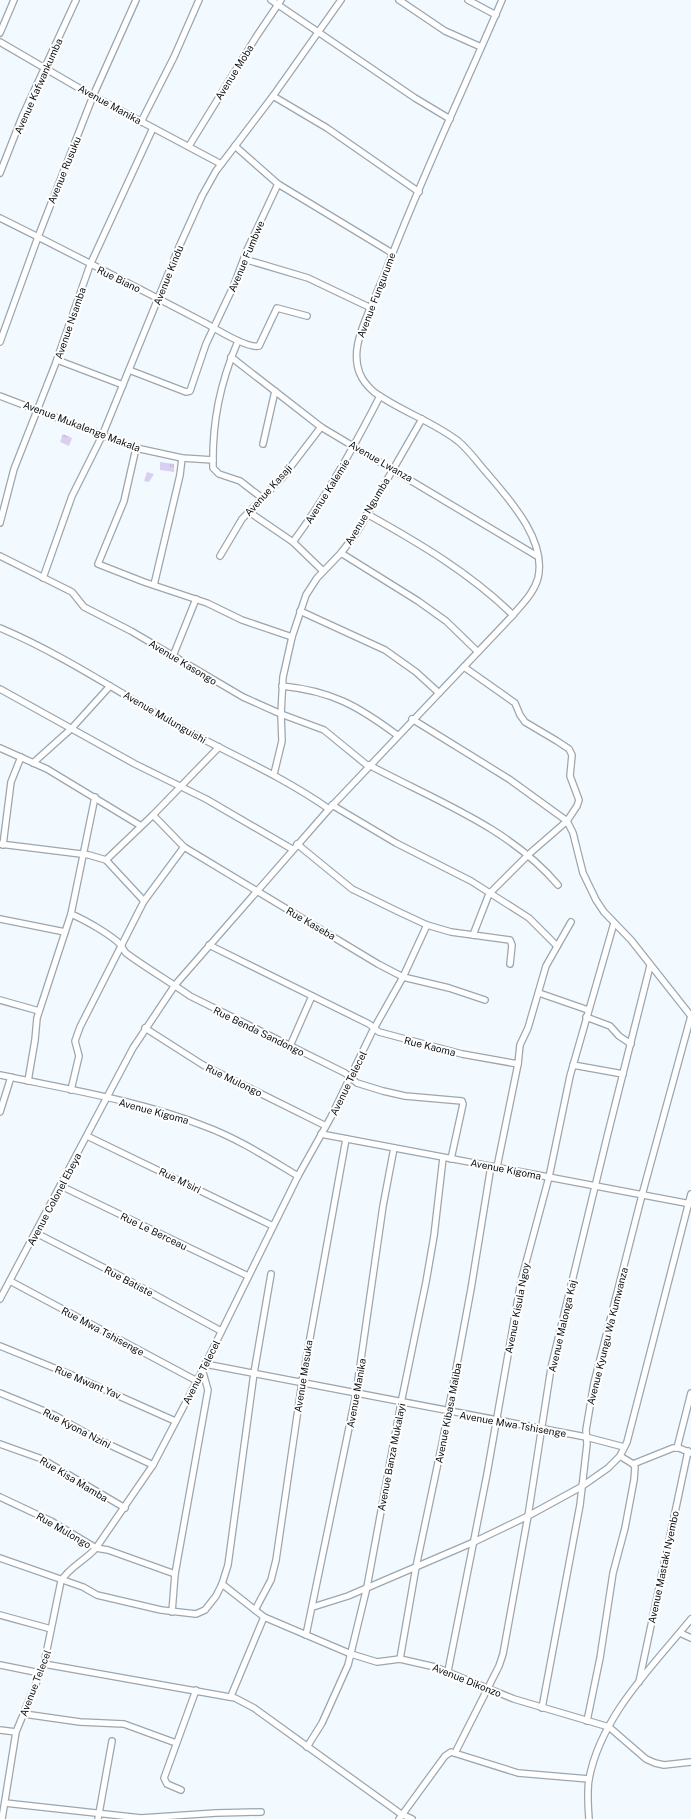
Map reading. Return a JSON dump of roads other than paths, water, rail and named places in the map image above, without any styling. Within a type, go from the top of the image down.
[{"type":"street","points":[[0,33],[14,0]]},
{"type":"street","name":"Avenue Kafwankumba","points":[[0,173],[22,117],[46,68],[76,0]]},
{"type":"street","name":"Avenue Rusuku","points":[[0,342],[38,237],[93,96],[136,0]]},
{"type":"street","points":[[141,122],[174,57],[199,0]]},
{"type":"street","points":[[271,0],[280,2],[319,33],[415,98],[450,119]]},
{"type":"street","name":"Avenue Kindu","points":[[43,578],[72,496],[102,436],[179,247],[202,196],[221,164],[273,96],[342,0]]},
{"type":"street","points":[[399,0],[445,31],[481,47]]},
{"type":"street","points":[[468,0],[496,15]]},
{"type":"street","name":"Avenue Fungurume","points":[[330,807],[397,735],[478,652],[528,597],[536,584],[539,565],[530,532],[523,518],[458,441],[380,396],[363,381],[357,366],[358,342],[392,253],[502,0]]},
{"type":"street","name":"Avenue Moba","points":[[189,146],[280,2]]},
{"type":"street","name":"Avenue Manika","points":[[0,42],[93,96],[221,164]]},
{"type":"street","points":[[273,96],[327,128],[419,192]]},
{"type":"street","name":"Avenue Nsamba","points":[[0,523],[14,468],[57,360],[90,265],[153,128]]},
{"type":"street","points":[[235,146],[278,184],[392,253]]},
{"type":"street","name":"Avenue Fumbwe","points":[[129,370],[188,392],[191,388],[196,368],[278,184]]},
{"type":"street","name":"Rue Biano","points":[[0,218],[90,265],[159,298],[238,341],[256,347],[260,344],[277,308],[307,316]]},
{"type":"street","points":[[244,259],[308,278],[371,308]]},
{"type":"street","points":[[238,341],[222,384],[217,405],[213,468],[216,473],[240,481],[262,498]]},
{"type":"street","name":"Avenue Lwanza","points":[[231,357],[321,427],[393,468],[537,556]]},
{"type":"street","points":[[57,360],[123,385]]},
{"type":"street","points":[[263,444],[275,391]]},
{"type":"street","name":"Avenue Mukalenge Makala","points":[[0,396],[136,448],[182,458],[213,460]]},
{"type":"street","name":"Avenue Kalemie","points":[[293,542],[326,496],[355,446],[380,396]]},
{"type":"street","name":"Avenue Ngumba","points":[[274,774],[282,741],[282,686],[292,637],[300,611],[312,585],[341,553],[357,532],[422,419]]},
{"type":"street","name":"Avenue Kasaji","points":[[220,556],[235,528],[282,478],[321,427]]},
{"type":"street","points":[[136,448],[124,501],[98,563],[100,566],[196,599],[242,620],[292,637]]},
{"type":"street","points":[[154,585],[180,475],[182,458]]},
{"type":"street","points":[[249,512],[293,542],[324,571]]},
{"type":"street","points":[[367,514],[452,565],[495,598],[512,615]]},
{"type":"street","points":[[341,553],[446,621],[478,652]]},
{"type":"street","name":"Avenue Kasongo","points":[[0,556],[75,594],[84,607],[114,622],[236,693],[281,714],[324,730],[369,766],[457,810],[528,854],[558,885]]},
{"type":"street","points":[[173,656],[196,599]]},
{"type":"street","points":[[300,611],[385,650],[416,672],[439,693]]},
{"type":"street","name":"Avenue Mulunguishi","points":[[0,628],[40,647],[219,747],[274,774],[396,843],[465,877],[488,894],[529,918],[557,946]]},
{"type":"street","points":[[464,667],[515,703],[520,716],[525,722],[569,749],[572,755],[570,776],[576,786],[579,800],[577,806],[566,821],[528,854],[488,894],[474,935]]},
{"type":"street","points":[[33,763],[72,728],[110,686]]},
{"type":"street","points":[[282,686],[317,691],[345,701],[368,714],[397,735]]},
{"type":"street","points":[[0,689],[227,811],[292,849]]},
{"type":"street","points":[[412,720],[510,779],[566,821],[573,833],[586,881],[600,906],[631,940],[691,1016]]},
{"type":"street","points":[[106,860],[181,787],[219,747]]},
{"type":"street","points":[[0,748],[33,763],[95,797],[141,826]]},
{"type":"street","points":[[21,757],[11,782],[1,844],[84,855],[106,860],[144,901]]},
{"type":"street","points":[[28,1081],[39,1011],[71,914],[95,797]]},
{"type":"street","name":"Avenue Colonel Ebeya","points":[[0,1299],[145,1028],[175,984],[330,807]]},
{"type":"street","name":"Rue Kaseba","points":[[153,815],[184,847],[256,892],[402,977],[449,988],[485,1000]]},
{"type":"street","points":[[297,844],[361,894],[427,925],[451,932],[510,940],[512,945],[510,964]]},
{"type":"street","points":[[71,1090],[78,1056],[75,1046],[75,1039],[144,901],[184,847]]},
{"type":"street","name":"Rue Benda Sandongo","points":[[71,914],[84,920],[122,946],[126,953],[197,1000],[350,1077],[357,1083],[405,1096],[456,1099],[462,1101],[463,1104],[451,1159]]},
{"type":"street","points":[[0,919],[65,932]]},
{"type":"street","points":[[518,1064],[520,1045],[539,993],[546,966],[571,922]]},
{"type":"street","name":"Avenue Kisula Ngoy","points":[[448,1671],[474,1542],[521,1280],[548,1177],[573,1065],[614,923]]},
{"type":"street","name":"Avenue Telecel","points":[[2,1819],[16,1732],[44,1664],[61,1581],[66,1574],[87,1558],[96,1548],[125,1508],[153,1465],[197,1381],[298,1176],[326,1126],[427,925]]},
{"type":"street","name":"Rue Kaoma","points":[[209,945],[369,1024],[374,1029],[399,1038],[483,1058],[518,1064]]},
{"type":"street","name":"Avenue Malonga Kaj","points":[[455,1753],[487,1687],[499,1666],[503,1654],[528,1516],[551,1368],[650,966]]},
{"type":"street","points":[[539,993],[588,1010]]},
{"type":"street","points":[[290,1046],[312,996]]},
{"type":"street","points":[[0,1000],[39,1011]]},
{"type":"street","name":"Avenue Kyungu Wa Kumwanza","points":[[542,1708],[577,1523],[587,1448],[586,1437],[589,1406],[599,1361],[642,1195],[691,1016]]},
{"type":"street","points":[[586,1017],[610,1026],[619,1036],[631,1044]]},
{"type":"street","name":"Rue Mulongo","points":[[145,1028],[203,1065],[326,1126]]},
{"type":"street","name":"Avenue Kibasa Maliba","points":[[400,1659],[416,1567],[448,1412],[494,1166],[518,1064]]},
{"type":"street","points":[[573,1065],[623,1074]]},
{"type":"street","name":"Avenue Kigoma","points":[[0,1075],[142,1107],[203,1126],[251,1148],[298,1176]]},
{"type":"street","points":[[0,1112],[11,1077]]},
{"type":"street","name":"Avenue Kigoma","points":[[321,1134],[690,1204]]},
{"type":"street","name":"Rue M'siri","points":[[87,1136],[273,1226]]},
{"type":"street","name":"Avenue Masuka","points":[[255,1610],[271,1580],[276,1560],[302,1382],[346,1139]]},
{"type":"street","name":"Avenue Manika","points":[[306,1635],[356,1394],[383,1206],[394,1148]]},
{"type":"street","name":"Avenue Banza Mukalayi","points":[[307,1747],[315,1737],[334,1699],[351,1654],[367,1587],[401,1403],[428,1274],[443,1158]]},
{"type":"street","name":"Rue Le Berceau","points":[[61,1186],[248,1276]]},
{"type":"street","points":[[313,1607],[342,1599],[474,1542],[528,1516],[581,1487],[608,1468],[620,1456],[624,1447],[663,1308],[690,1204],[691,1194]]},
{"type":"street","name":"Rue Batiste","points":[[36,1233],[124,1278],[221,1332]]},
{"type":"street","points":[[0,1558],[61,1581],[83,1587],[97,1596],[172,1612],[196,1614],[203,1611],[216,1596],[222,1584],[228,1565],[254,1373],[271,1274]]},
{"type":"street","name":"Rue Mwa Tshisenge","points":[[10,1281],[197,1381]]},
{"type":"street","name":"Rue Mwant Yav","points":[[0,1346],[74,1376],[175,1421]]},
{"type":"street","points":[[172,1612],[175,1574],[208,1390],[204,1367]]},
{"type":"street","name":"Avenue Mwa Tshisenge","points":[[204,1367],[254,1373],[302,1382],[401,1403],[586,1437],[624,1447]]},
{"type":"street","name":"Rue Kyona Nzini","points":[[0,1393],[54,1415],[95,1438],[153,1465]]},
{"type":"street","points":[[677,1448],[688,1416],[691,1393]]},
{"type":"street","name":"Rue Kisa Mamba","points":[[0,1444],[42,1459],[125,1508]]},
{"type":"street","points":[[634,1464],[677,1448],[690,1452]]},
{"type":"street","name":"Avenue Mastaki Nyembo","points":[[639,1682],[690,1452]]},
{"type":"street","points":[[620,1456],[634,1464]]},
{"type":"street","points":[[586,1721],[600,1658],[613,1573],[625,1528],[634,1480],[634,1464]]},
{"type":"street","name":"Rue Mulongo","points":[[0,1497],[39,1515],[96,1548],[108,1550],[175,1574]]},
{"type":"street","name":"Avenue Dikonzo","points":[[222,1584],[264,1617],[351,1654],[378,1662],[400,1659],[448,1671],[542,1708],[608,1727],[623,1737],[646,1759],[655,1763],[664,1765],[691,1762]]},
{"type":"street","points":[[0,1615],[51,1629]]},
{"type":"street","points":[[231,1696],[264,1617]]},
{"type":"street","points":[[589,1819],[589,1780],[596,1756],[608,1727],[625,1700],[691,1618]]},
{"type":"street","points":[[680,1633],[691,1638]]},
{"type":"street","points":[[44,1664],[231,1696],[254,1708],[400,1817],[412,1819]]},
{"type":"street","points":[[0,1666],[40,1673]]},
{"type":"street","points":[[181,1790],[167,1784],[164,1780],[196,1690]]},
{"type":"street","points":[[24,1714],[80,1722],[124,1724],[176,1743]]},
{"type":"street","points":[[0,1730],[16,1732]]},
{"type":"street","points":[[98,1816],[112,1742]]},
{"type":"street","points":[[400,1817],[447,1754],[455,1753],[518,1773],[589,1780]]},
{"type":"street","points":[[5,1802],[98,1816],[141,1818],[216,1813],[261,1812]]}]
